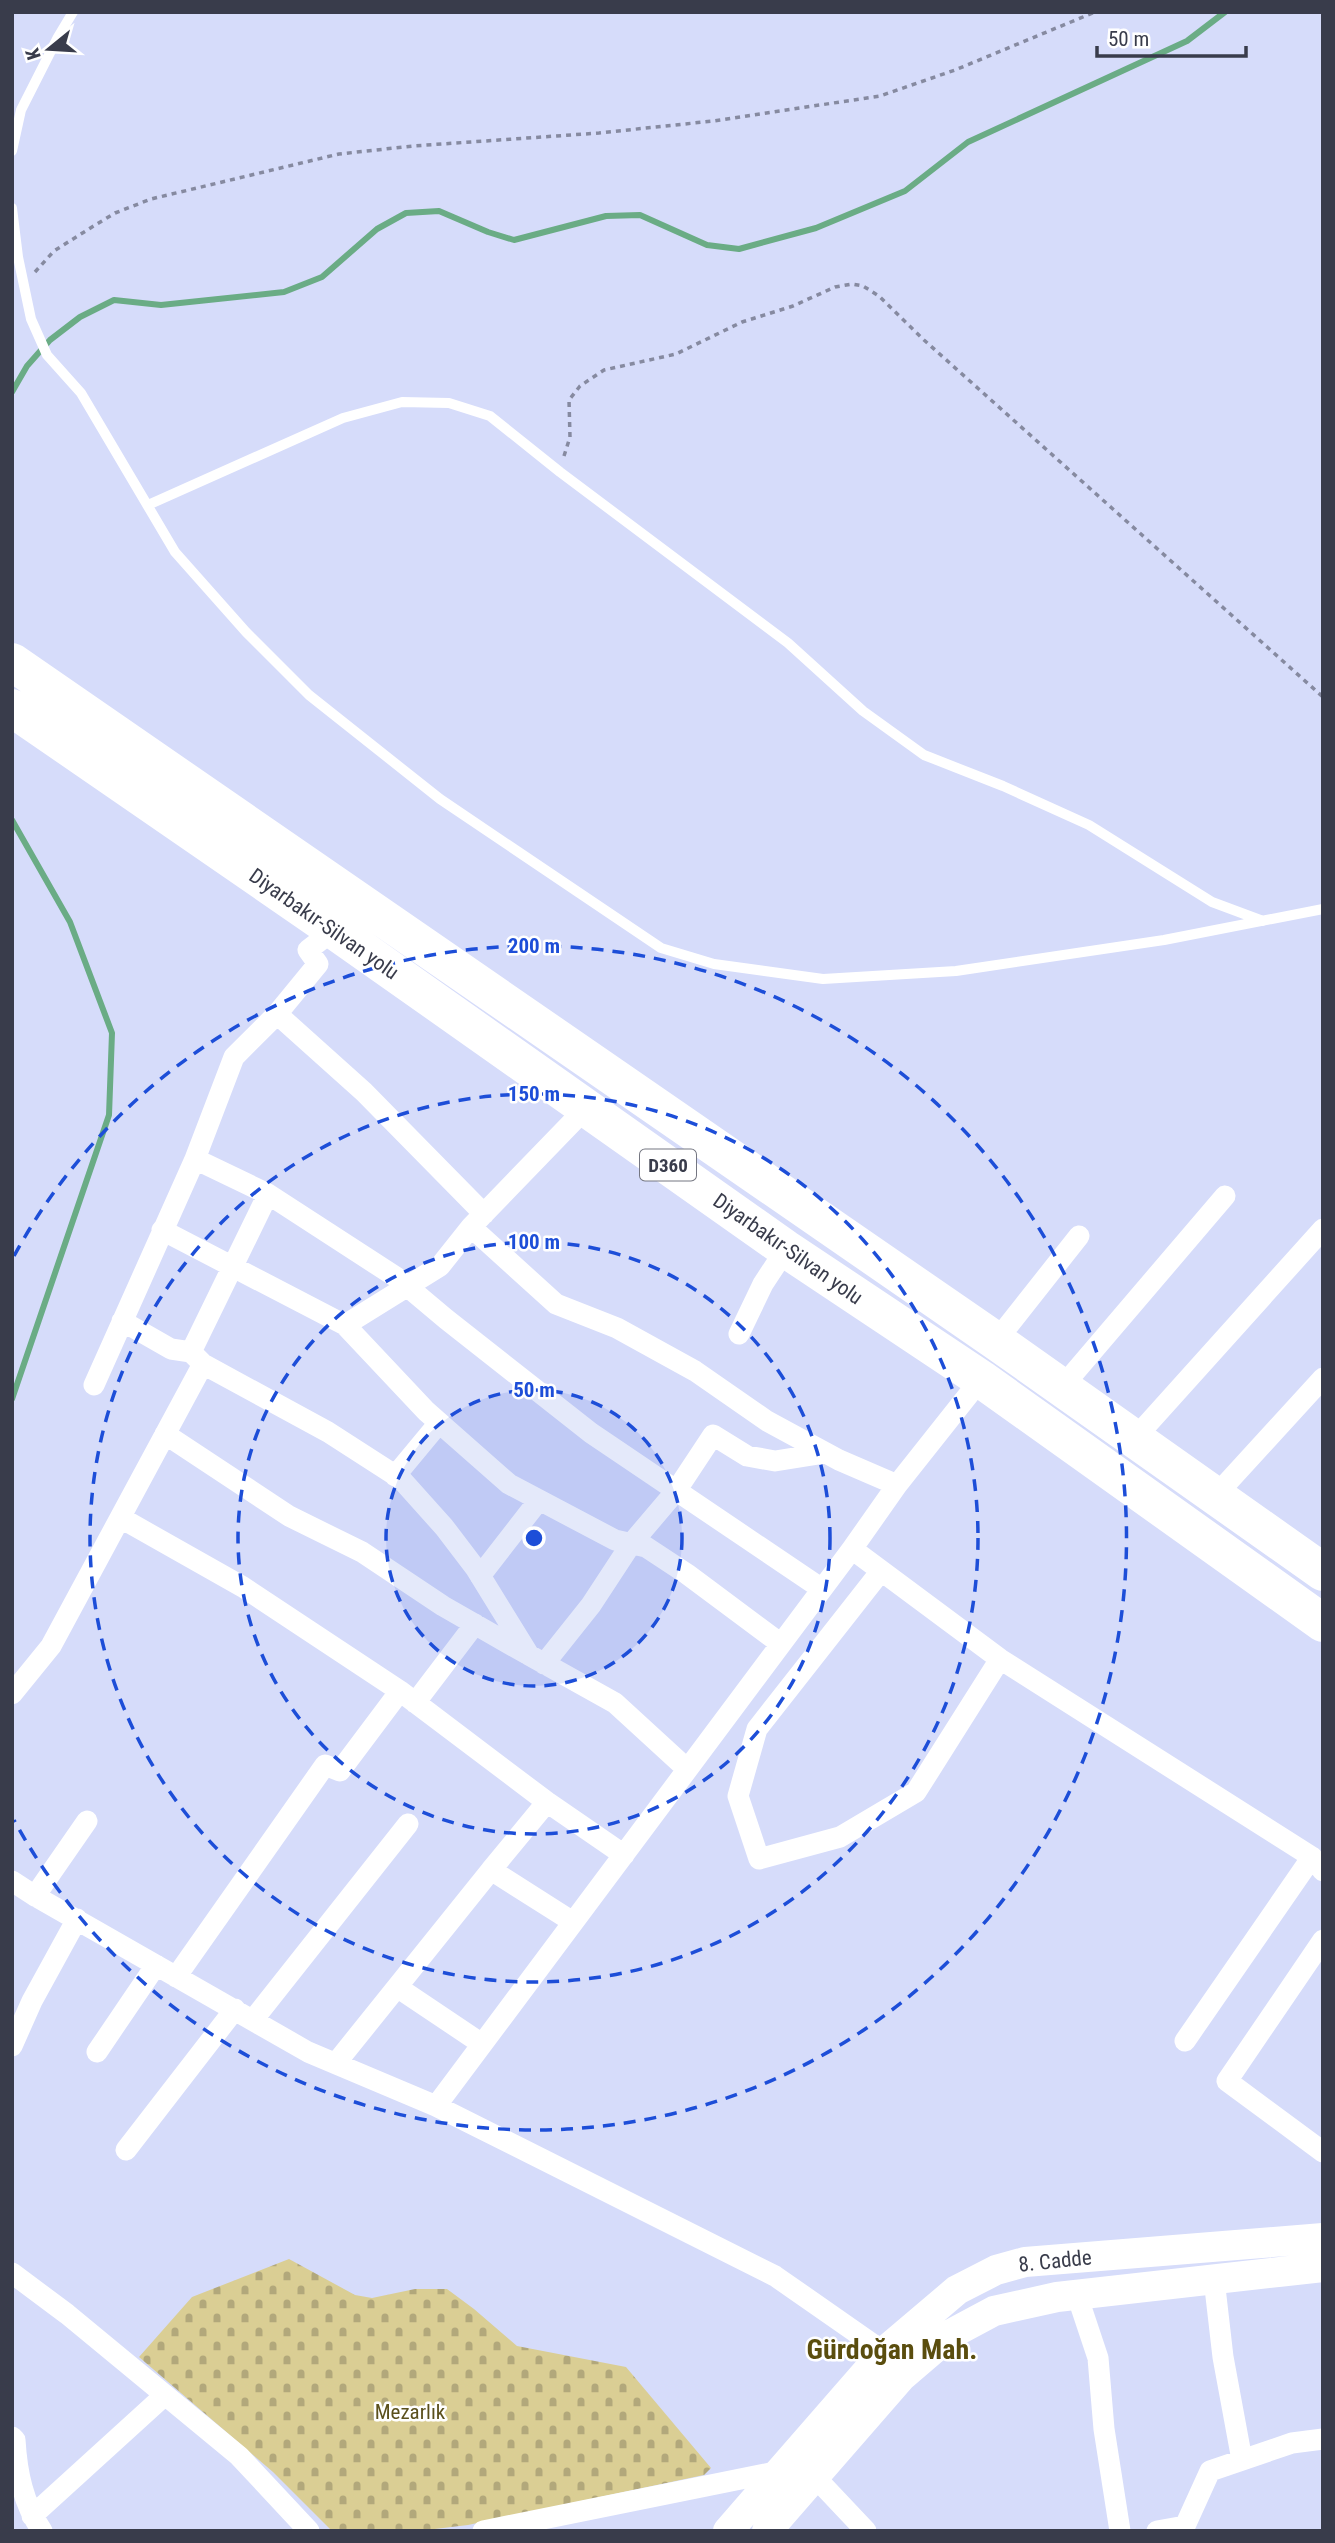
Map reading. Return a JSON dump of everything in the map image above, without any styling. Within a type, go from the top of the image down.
[{"type":"highway","name":"Diyarbakır-Silvan yolu","points":[[12,662],[996,1340],[1216,1495],[1319,1562]]},
{"type":"highway","name":"Diyarbakır-Silvan yolu","points":[[12,708],[334,930],[786,1249],[981,1379],[1323,1623]]},
{"type":"street","points":[[94,1385],[195,1159],[234,1057],[277,1014],[318,964],[308,950],[334,930]]},
{"type":"street","points":[[277,1014],[364,1093],[477,1221],[555,1304],[617,1328],[695,1371],[767,1421],[825,1453],[897,1485]]},
{"type":"street","points":[[345,1325],[440,1266],[477,1221],[587,1107]]},
{"type":"street","points":[[195,1159],[268,1194],[397,1276],[446,1319],[591,1433],[822,1589]]},
{"type":"street","points":[[12,1694],[51,1646],[166,1434],[232,1267],[268,1194]]},
{"type":"street","points":[[1062,1387],[1225,1196]]},
{"type":"street","points":[[1135,1438],[1323,1228]]},
{"type":"street","points":[[162,1230],[345,1325],[425,1412],[509,1483],[614,1540],[646,1547],[781,1644]]},
{"type":"street","points":[[996,1340],[1079,1236]]},
{"type":"street","points":[[739,1334],[763,1284],[786,1249]]},
{"type":"street","points":[[122,1321],[171,1349],[197,1358],[328,1432],[395,1476],[444,1527],[537,1659]]},
{"type":"street","points":[[1216,1495],[1323,1378]]},
{"type":"street","points":[[436,2106],[897,1485],[981,1379]]},
{"type":"street","points":[[395,1476],[439,1423]]},
{"type":"street","points":[[166,1434],[289,1516],[362,1552],[443,1606],[615,1703],[687,1769]]},
{"type":"street","points":[[537,1659],[591,1605],[631,1544],[676,1491],[713,1435],[747,1456],[775,1461],[825,1453]]},
{"type":"street","points":[[480,1576],[539,1500]]},
{"type":"street","points":[[121,1518],[243,1587],[408,1697],[547,1802],[624,1855]]},
{"type":"street","points":[[852,1549],[999,1659],[1317,1864],[1185,2041]]},
{"type":"street","points":[[881,1571],[757,1729],[738,1796],[759,1859],[840,1837],[916,1792],[999,1659]]},
{"type":"street","points":[[176,1976],[325,1765],[340,1771],[475,1625]]},
{"type":"street","points":[[336,2063],[547,1802]]},
{"type":"street","points":[[35,1896],[87,1821]]},
{"type":"street","points":[[126,2150],[408,1824]]},
{"type":"street","points":[[491,1870],[573,1922]]},
{"type":"street","points":[[12,1881],[308,2052],[436,2106],[775,2276],[884,2352]]},
{"type":"street","points":[[12,2046],[32,2001],[77,1919]]},
{"type":"street","points":[[1323,1940],[1227,2081],[1323,2152]]},
{"type":"street","points":[[97,2052],[156,1965]]},
{"type":"street","points":[[397,1987],[482,2044]]},
{"type":"street","name":"8. Cadde","points":[[728,2531],[884,2352],[957,2291],[996,2270],[1025,2262],[1323,2238]]},
{"type":"street","name":"8. Cadde","points":[[767,2531],[902,2375],[951,2334],[994,2311],[1077,2295],[1323,2267]]},
{"type":"street","points":[[12,2273],[67,2314],[239,2456],[309,2531]]},
{"type":"street","points":[[1214,2279],[1223,2357],[1242,2460]]},
{"type":"street","points":[[1077,2295],[1098,2358],[1104,2429],[1120,2531]]},
{"type":"street","points":[[12,2437],[15,2440],[17,2473],[37,2523],[165,2395]]},
{"type":"street","points":[[1157,2531],[1185,2526],[1210,2471],[1292,2443],[1323,2439]]},
{"type":"street","points":[[483,2531],[565,2523],[780,2471]]},
{"type":"street","points":[[815,2477],[866,2531]]},
{"type":"lane","points":[[12,151],[21,110],[73,12]]},
{"type":"lane","points":[[12,208],[32,319],[47,355],[81,393],[176,552],[246,632],[309,695],[440,799],[662,948],[713,964],[823,979],[956,971],[1164,940],[1323,909]]},
{"type":"lane","points":[[148,505],[343,418],[402,402],[449,403],[490,415],[560,472],[788,643],[863,711],[924,755],[1003,786],[1089,825],[1212,901],[1266,922]]},
{"type":"path","points":[[24,284],[54,251],[115,213],[151,199],[339,154],[611,132],[752,116],[880,96],[955,70],[1095,12]]},
{"type":"path","points":[[560,472],[570,438],[569,400],[580,386],[604,370],[676,354],[742,322],[793,306],[835,288],[852,284],[863,286],[879,296],[1323,697]]},
{"type":"green space","name":"Mezarlık","points":[[289,2259],[355,2295],[372,2298],[415,2289],[447,2289],[517,2346],[626,2367],[711,2468],[704,2475],[468,2525],[418,2531],[332,2531],[273,2472],[139,2357],[192,2297]]},
{"type":"waterway","points":[[12,392],[27,366],[50,340],[80,317],[114,300],[161,305],[284,292],[322,277],[377,229],[406,213],[439,211],[514,240],[606,216],[640,215],[707,245],[739,249],[816,228],[905,191],[968,142],[1187,41],[1225,12]]},
{"type":"waterway","points":[[12,820],[70,922],[112,1033],[109,1115],[12,1399]]},
{"type":"district","name":"Gürdoğan Mah.","points":[[892,2349]]}]
